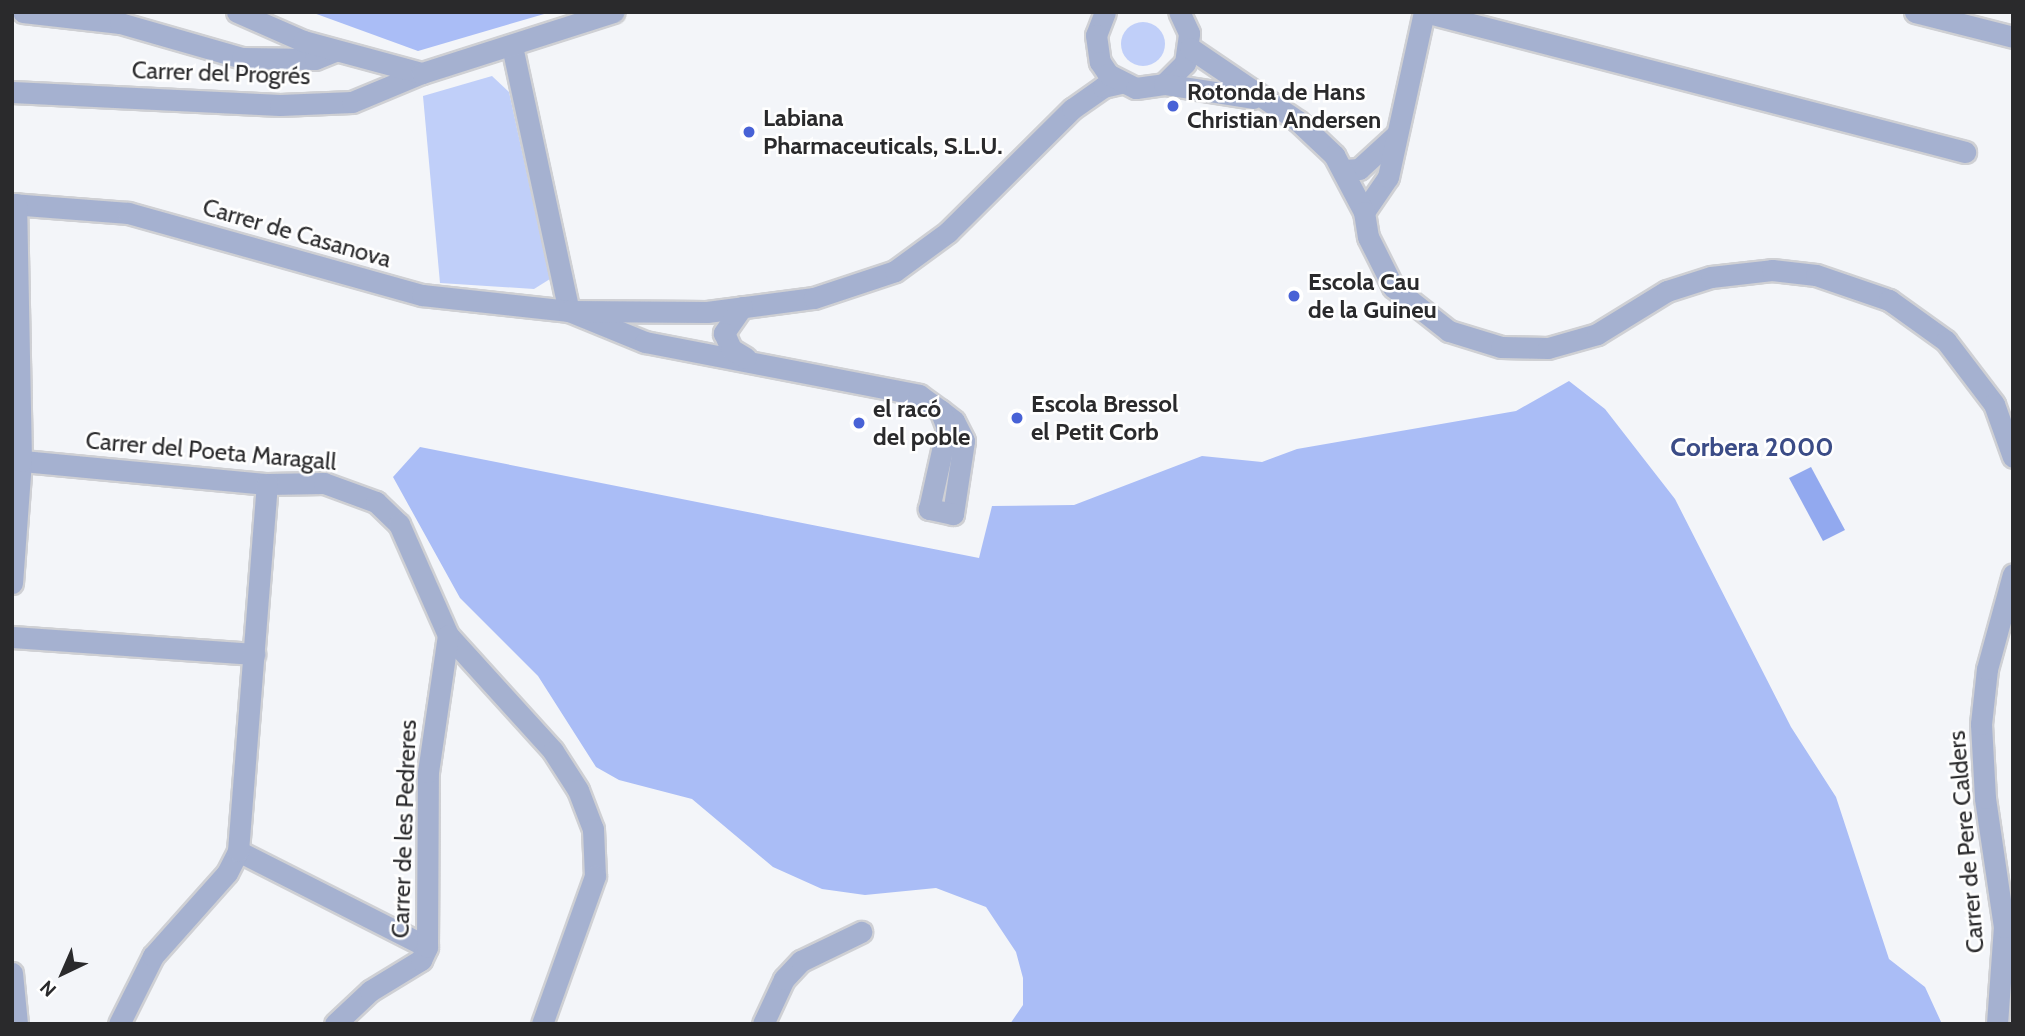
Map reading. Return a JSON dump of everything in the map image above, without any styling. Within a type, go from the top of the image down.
[{"type":"street","points":[[23,12],[120,23],[242,58],[315,59],[335,51]]},
{"type":"street","points":[[237,12],[335,51],[422,73]]},
{"type":"street","name":"Carrer del Progrés","points":[[12,92],[280,105],[352,102],[422,73],[613,12]]},
{"type":"street","points":[[1085,12],[1096,35],[1100,62],[1121,83],[1136,89],[1164,84],[1258,98]]},
{"type":"street","points":[[1096,35],[1105,12]]},
{"type":"street","points":[[1364,212],[1388,177],[1424,12],[1965,152]]},
{"type":"street","points":[[1915,12],[2013,37]]},
{"type":"street","points":[[1164,84],[1185,63],[1190,48],[1182,14]]},
{"type":"street","points":[[512,46],[569,311]]},
{"type":"street","points":[[1190,48],[1258,98],[1298,121],[1345,170],[1364,212],[1381,267],[1406,301],[1449,331],[1501,347],[1564,345],[1597,334],[1667,291],[1711,277],[1772,270],[1869,291],[1928,325],[1959,354],[1994,404],[2013,457]]},
{"type":"street","name":"Carrer de Casanova","points":[[14,204],[128,213],[422,295],[569,311],[742,307],[814,298],[865,283],[919,257],[1072,109],[1103,87],[1121,83]]},
{"type":"street","points":[[1345,170],[1359,169],[1396,135]]},
{"type":"street","points":[[12,583],[17,460],[14,204]]},
{"type":"street","name":"Carrer de Casanova","points":[[742,307],[727,326],[725,341],[741,356],[763,364]]},
{"type":"street","name":"Carrer de Casanova","points":[[569,311],[645,342],[919,395],[940,410]]},
{"type":"street","name":"Carrer del Poeta Maragall","points":[[17,460],[267,484],[324,483],[376,502],[399,524],[448,635]]},
{"type":"street","points":[[119,1024],[153,956],[227,873],[238,851],[267,484]]},
{"type":"street","name":"Carrer de Pere Calders","points":[[1997,1024],[2004,927],[1981,724],[1987,669],[2013,574]]},
{"type":"street","points":[[448,635],[552,751],[578,790],[593,829],[595,876],[542,1024]]},
{"type":"street","name":"Carrer de les Pedreres","points":[[335,1024],[370,991],[421,960],[427,947],[428,772],[448,635]]},
{"type":"street","points":[[12,637],[254,654]]},
{"type":"street","points":[[238,851],[427,947]]},
{"type":"street","points":[[764,1024],[784,979],[801,961],[861,932]]},
{"type":"street","points":[[12,973],[17,1024]]},
{"type":"shaded area","points":[[311,12],[551,12],[418,51]]},
{"type":"shaded area","name":"Rotonda de Hans Christian Andersen","points":[[1143,22],[1158,29],[1165,44],[1158,59],[1143,66],[1128,59],[1121,44],[1128,29]]},
{"type":"shaded area","points":[[492,76],[509,92],[550,279],[534,289],[440,283],[423,96]]},
{"type":"shaded area","points":[[1569,381],[1605,409],[1675,499],[1791,727],[1836,797],[1889,959],[1925,987],[1942,1024],[1010,1024],[1023,1005],[1023,978],[1016,952],[986,907],[936,888],[865,895],[822,889],[773,867],[692,799],[619,780],[596,767],[538,676],[460,598],[393,477],[420,447],[979,558],[992,506],[1074,505],[1202,456],[1262,462],[1297,449],[1516,411]]},
{"type":"shaded area","points":[[1811,467],[1845,530],[1823,541],[1789,478]]},
{"type":"place","name":"Rotonda de Hans Christian Andersen","points":[[1173,106]]},
{"type":"place","name":"Labiana Pharmaceuticals, S.L.U.","points":[[749,132]]},
{"type":"place","name":"Escola Cau de la Guineu","points":[[1294,296]]},
{"type":"place","name":"Escola Bressol el Petit Corb","points":[[1017,418]]},
{"type":"place","name":"el racó del poble","points":[[859,423]]},
{"type":"district","name":"Corbera 2000","points":[[1752,448]]}]
